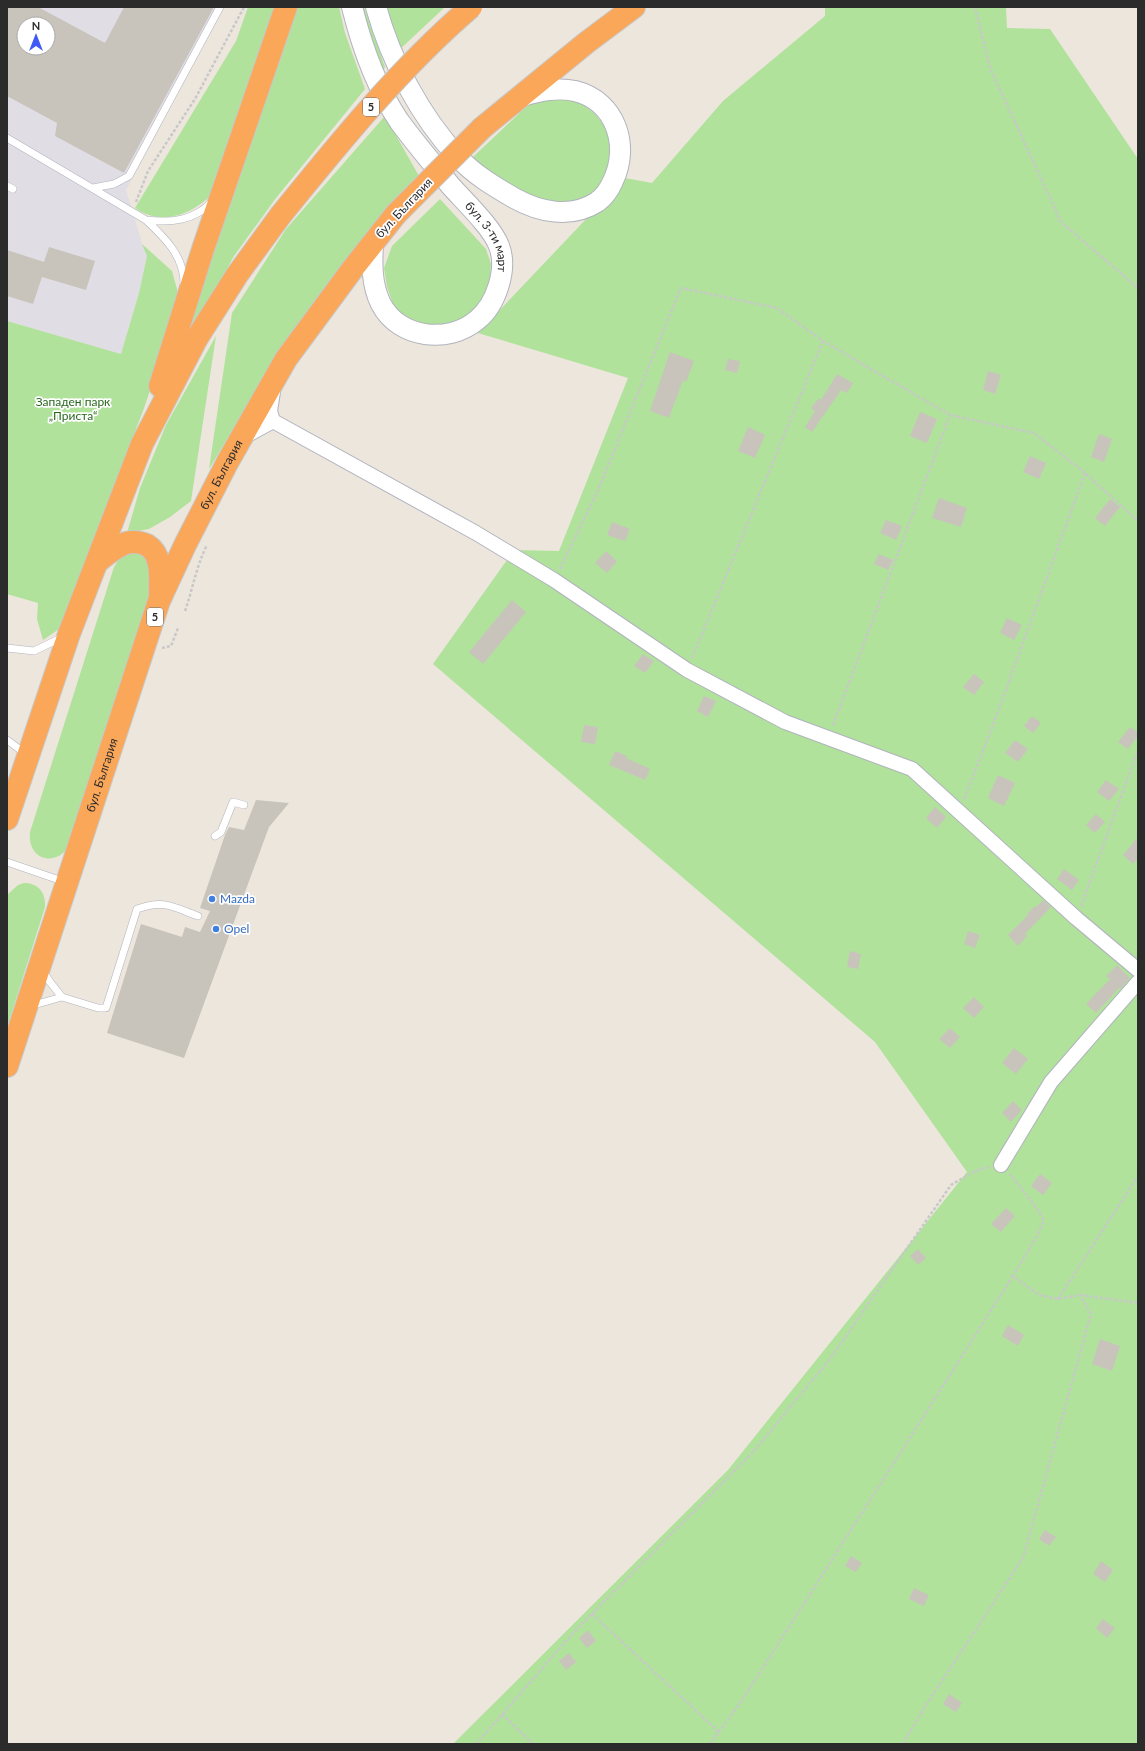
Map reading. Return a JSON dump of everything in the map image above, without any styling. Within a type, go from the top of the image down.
[{"type":"highway","points":[[142,444],[224,189],[286,7]]},
{"type":"highway","name":"5","points":[[7,819],[69,634],[142,444],[197,338],[237,275],[280,216],[351,129],[440,33],[471,7]]},
{"type":"highway","name":"бул. България","points":[[7,1066],[160,601],[185,546],[240,439],[286,358],[373,242],[396,214],[482,128],[586,43],[634,7]]},
{"type":"highway","points":[[97,562],[126,543],[135,541],[144,543],[157,555],[159,566],[160,601]]},
{"type":"main road","name":"бул. 3-ти март","points":[[352,7],[368,59],[382,91],[399,120],[437,169],[488,229],[499,246],[502,264],[500,282],[492,303],[482,317],[467,329],[450,335],[429,335],[408,329],[392,318],[381,304],[374,286],[372,264],[373,242]]},
{"type":"main road","points":[[376,7],[381,26],[396,64],[414,97],[458,158],[501,191],[539,210],[557,213],[583,209],[598,201],[611,187],[618,171],[621,154],[620,141],[616,125],[607,111],[593,98],[576,91],[557,89],[543,90],[522,96]]},
{"type":"street","points":[[278,372],[270,401],[270,411],[273,421],[476,533],[554,580],[687,670],[785,722],[912,769],[1076,918],[1138,970]]},
{"type":"street","points":[[240,439],[273,421]]},
{"type":"street","points":[[1001,1164],[1051,1082],[1138,982]]},
{"type":"lane","points":[[93,188],[114,184],[129,176],[220,7]]},
{"type":"lane","points":[[7,138],[146,220],[169,244],[181,265],[184,276],[182,317]]},
{"type":"lane","points":[[146,220],[164,222],[189,217],[210,204],[224,189]]},
{"type":"lane","points":[[7,648],[34,651],[69,634]]},
{"type":"lane","points":[[7,740],[27,756]]},
{"type":"lane","points":[[216,836],[221,832],[233,802],[244,805]]},
{"type":"lane","points":[[7,862],[67,883]]},
{"type":"lane","points":[[25,1010],[33,1005],[62,997],[98,1008],[106,1008],[137,909],[150,905],[165,904],[198,916]]},
{"type":"lane","points":[[41,962],[44,974],[62,997]]},
{"type":"path","points":[[132,211],[148,171],[195,99],[244,7]]},
{"type":"path","points":[[975,7],[990,68],[1061,222],[1138,288]]},
{"type":"path","points":[[554,580],[599,488],[681,288],[777,308],[823,340],[950,415],[1034,433],[1085,473],[1138,520]]},
{"type":"path","points":[[687,670],[823,340]]},
{"type":"path","points":[[828,738],[950,415]]},
{"type":"path","points":[[959,812],[993,725],[1085,473]]},
{"type":"path","points":[[184,611],[191,595],[198,562],[208,542]]},
{"type":"path","points":[[171,646],[178,628]]},
{"type":"path","points":[[1076,918],[1138,750]]},
{"type":"path","points":[[476,1744],[575,1631],[758,1446],[830,1359],[951,1185],[976,1171],[1001,1164],[1038,1210],[1044,1221],[1038,1236],[743,1699],[710,1744]]},
{"type":"path","points":[[1058,1299],[1138,1176]]},
{"type":"path","points":[[1013,1276],[1039,1295],[1058,1299],[1080,1294],[1138,1303]]},
{"type":"path","points":[[902,1744],[1023,1558],[1091,1314],[1080,1294]]},
{"type":"path","points":[[592,1614],[719,1732]]},
{"type":"path","points":[[502,1714],[533,1744]]},
{"type":"shaded area","points":[[7,7],[223,7],[126,190],[147,256],[139,293],[121,354],[7,321]]},
{"type":"green space","points":[[248,7],[277,7],[214,192],[206,200],[187,212],[167,217],[156,217],[145,214],[135,208],[236,41]]},
{"type":"green space","points":[[294,7],[339,7],[345,33],[365,89],[276,198],[234,256],[181,352],[217,232]]},
{"type":"green space","points":[[355,7],[364,7],[385,67],[378,77]]},
{"type":"green space","points":[[381,7],[445,7],[397,52]]},
{"type":"green space","points":[[825,7],[1006,7],[1007,28],[1050,29],[1138,159],[1138,1744],[453,1744],[728,1470],[967,1172],[875,1042],[433,664],[514,550],[559,551],[628,378],[478,333],[625,178],[652,183],[723,101],[825,16]]},
{"type":"green space","points":[[546,97],[579,101],[595,114],[609,132],[613,166],[595,196],[549,207],[496,178],[473,157],[527,106]]},
{"type":"green space","points":[[385,116],[419,176],[358,244],[283,346],[209,469],[232,313],[286,229]]},
{"type":"green space","points":[[440,199],[486,249],[491,264],[490,284],[482,306],[468,320],[426,328],[407,320],[394,307],[387,287],[384,268],[392,246]]},
{"type":"green space","name":"Западен парк „Приста“","points":[[142,244],[172,271],[177,289],[178,308],[143,411],[121,467],[90,562],[65,625],[43,640],[37,619],[38,603],[7,594],[7,321],[121,354],[139,293],[147,256]]},
{"type":"green space","points":[[216,336],[191,501],[170,517],[149,529],[127,533],[140,488],[166,425]]},
{"type":"green space","points":[[133,551],[146,555],[154,579],[70,845],[57,857],[44,858],[33,849],[30,842],[30,832],[114,567],[121,556]]},
{"type":"green space","points":[[29,883],[40,889],[44,897],[45,907],[7,1028],[7,895],[18,885]]},
{"type":"building","points":[[7,7],[38,7],[55,16],[16,16],[16,56],[56,56],[56,17],[105,43],[124,7],[214,7],[124,173],[55,136],[57,123],[7,96]]},
{"type":"building","points":[[49,247],[95,261],[86,290],[42,277],[33,304],[7,296],[7,250],[44,262]]},
{"type":"building","points":[[670,352],[694,361],[686,382],[683,380],[669,418],[650,411]]},
{"type":"building","points":[[728,359],[740,361],[737,373],[725,370]]},
{"type":"building","points":[[988,371],[1001,375],[995,394],[983,390]]},
{"type":"building","points":[[837,374],[853,383],[847,393],[841,390],[812,432],[805,427],[815,411],[811,408],[819,398],[821,400]]},
{"type":"building","points":[[920,412],[937,419],[927,443],[910,436]]},
{"type":"building","points":[[748,427],[765,435],[755,458],[738,451]]},
{"type":"building","points":[[1099,434],[1112,439],[1104,462],[1091,457]]},
{"type":"building","points":[[1030,456],[1046,463],[1039,479],[1023,472]]},
{"type":"building","points":[[939,498],[967,508],[961,527],[932,518]]},
{"type":"building","points":[[1110,499],[1120,507],[1105,526],[1095,518]]},
{"type":"building","points":[[886,520],[902,526],[896,540],[880,533]]},
{"type":"building","points":[[612,522],[630,529],[625,541],[607,535]]},
{"type":"building","points":[[606,551],[617,561],[607,573],[595,563]]},
{"type":"building","points":[[879,554],[893,560],[888,570],[874,564]]},
{"type":"building","points":[[512,600],[526,612],[483,664],[469,652]]},
{"type":"building","points":[[1007,618],[1022,625],[1014,640],[1000,633]]},
{"type":"building","points":[[643,654],[654,661],[645,673],[634,666]]},
{"type":"building","points":[[974,674],[984,682],[974,695],[963,687]]},
{"type":"building","points":[[704,696],[716,701],[708,717],[697,711]]},
{"type":"building","points":[[1032,716],[1041,723],[1033,733],[1024,726]]},
{"type":"building","points":[[584,725],[598,727],[595,744],[581,742]]},
{"type":"building","points":[[1130,727],[1138,732],[1138,736],[1128,749],[1118,742]]},
{"type":"building","points":[[1015,740],[1028,749],[1018,762],[1005,753]]},
{"type":"building","points":[[615,751],[650,769],[645,780],[609,765]]},
{"type":"building","points":[[998,775],[1015,783],[1004,806],[988,798]]},
{"type":"building","points":[[1106,780],[1119,789],[1109,801],[1097,792]]},
{"type":"building","name":"Opel","points":[[256,800],[289,803],[269,827],[184,1058],[107,1033],[141,924],[182,937],[185,927],[200,932],[210,911],[200,908],[225,835],[229,827],[244,830]]},
{"type":"building","points":[[935,807],[946,817],[937,828],[926,818]]},
{"type":"building","points":[[1096,814],[1105,822],[1095,833],[1086,825]]},
{"type":"building","points":[[1138,837],[1138,858],[1133,864],[1123,855]]},
{"type":"building","points":[[1064,869],[1079,880],[1072,890],[1057,879]]},
{"type":"building","points":[[1043,900],[1051,907],[1025,934],[1027,936],[1018,946],[1008,935],[1035,906],[1036,907]]},
{"type":"building","points":[[968,931],[980,935],[975,948],[964,944]]},
{"type":"building","points":[[850,951],[861,954],[858,969],[847,967]]},
{"type":"building","points":[[1117,965],[1130,978],[1096,1013],[1086,1004],[1110,979],[1106,976]]},
{"type":"building","points":[[974,997],[984,1007],[974,1018],[963,1008]]},
{"type":"building","points":[[950,1028],[960,1037],[950,1048],[939,1039]]},
{"type":"building","points":[[1014,1048],[1028,1059],[1016,1074],[1002,1063]]},
{"type":"building","points":[[1013,1101],[1022,1110],[1011,1122],[1002,1113]]},
{"type":"building","points":[[1040,1174],[1052,1183],[1043,1195],[1031,1186]]},
{"type":"building","points":[[1006,1208],[1015,1216],[1001,1232],[991,1224]]},
{"type":"building","points":[[918,1249],[926,1258],[918,1265],[910,1256]]},
{"type":"building","points":[[1008,1325],[1024,1335],[1018,1346],[1002,1336]]},
{"type":"building","points":[[1100,1339],[1120,1346],[1112,1371],[1092,1364]]},
{"type":"building","points":[[1045,1530],[1056,1537],[1049,1546],[1039,1539]]},
{"type":"building","points":[[851,1556],[862,1563],[856,1572],[845,1566]]},
{"type":"building","points":[[1101,1561],[1113,1570],[1105,1582],[1093,1574]]},
{"type":"building","points":[[914,1588],[929,1595],[924,1606],[909,1599]]},
{"type":"building","points":[[1103,1619],[1115,1628],[1107,1638],[1096,1628]]},
{"type":"building","points":[[588,1630],[596,1641],[587,1648],[579,1638]]},
{"type":"building","points":[[569,1653],[576,1662],[566,1670],[559,1661]]},
{"type":"building","points":[[949,1694],[962,1703],[956,1712],[943,1704]]},
{"type":"place","name":"Mazda","points":[[212,899]]},
{"type":"place","name":"Opel","points":[[216,929]]}]
